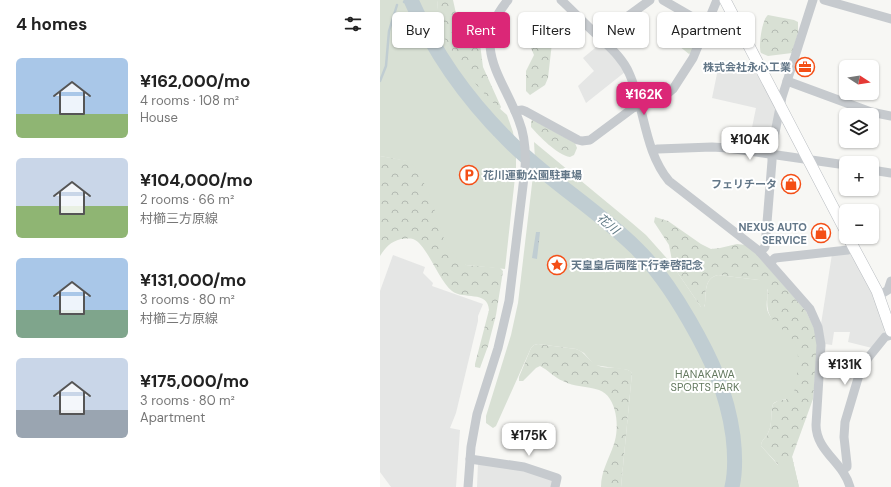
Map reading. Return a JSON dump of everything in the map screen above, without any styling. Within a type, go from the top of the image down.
[{"type":"main road","points":[[725,0],[839,219]]},
{"type":"main road","points":[[852,244],[878,296],[891,331]]},
{"type":"street","points":[[468,487],[470,459],[477,414],[498,348],[509,301],[525,167],[524,140],[519,120],[496,74],[491,54],[490,44],[494,24],[508,0]]},
{"type":"street","points":[[561,0],[593,31]]},
{"type":"street","points":[[634,12],[650,0]]},
{"type":"street","points":[[663,0],[684,12]]},
{"type":"street","points":[[712,12],[717,0]]},
{"type":"street","points":[[760,252],[764,247],[772,148],[780,107],[813,0]]},
{"type":"street","points":[[824,0],[891,19]]},
{"type":"street","points":[[610,48],[624,64],[632,80],[655,159],[663,174],[675,187],[745,239],[760,252],[810,310],[818,326],[821,350],[816,431],[819,442],[843,470],[850,487]]},
{"type":"street","points":[[515,111],[525,111],[574,138],[582,141],[590,140],[633,108],[662,98],[673,89],[694,58],[698,48]]},
{"type":"street","points":[[787,81],[871,112],[891,116]]},
{"type":"street","points":[[653,150],[720,147],[839,164]]},
{"type":"street","points":[[879,171],[891,173]]},
{"type":"street","points":[[770,263],[775,258],[848,250],[850,244]]},
{"type":"street","points":[[878,296],[888,290],[891,281]]},
{"type":"street","points":[[843,470],[847,467],[844,437],[845,422],[859,374],[864,363],[885,337],[891,336]]},
{"type":"street","points":[[470,459],[524,467],[538,471],[557,478],[555,487]]},
{"type":"shaded area","points":[[595,48],[606,48],[625,72],[586,103],[578,86],[594,71],[583,58]]},
{"type":"shaded area","points":[[719,64],[738,68],[754,68],[777,111],[769,148],[766,150],[748,147],[756,108],[712,98]]},
{"type":"shaded area","points":[[848,253],[852,255],[868,285],[885,328],[884,333],[872,348],[848,342],[850,332],[834,332],[832,345],[825,344],[821,324],[832,254]]},
{"type":"shaded area","points":[[393,255],[425,267],[423,273],[433,283],[432,286],[483,304],[478,316],[456,413],[450,428],[460,430],[456,487],[391,487],[380,472],[380,291]]},
{"type":"shaded area","points":[[478,463],[524,470],[553,481],[551,487],[477,487]]},
{"type":"green space","name":"HANAKAWA SPORTS PARK","points":[[380,0],[437,0],[438,12],[392,12],[392,48],[444,48],[444,37],[473,81],[489,99],[507,115],[513,132],[515,144],[535,160],[534,142],[646,235],[671,263],[701,307],[704,307],[705,305],[706,291],[710,279],[718,275],[759,280],[764,282],[768,289],[768,312],[774,322],[788,334],[795,343],[798,360],[794,393],[790,398],[773,404],[770,430],[761,446],[778,465],[792,457],[799,487],[621,487],[632,373],[628,370],[594,365],[584,353],[576,349],[538,344],[534,345],[531,348],[496,426],[493,428],[486,423],[486,416],[511,335],[518,303],[534,167],[516,152],[516,168],[505,269],[466,265],[459,261],[446,245],[428,190],[414,166],[406,161],[380,156]]},
{"type":"green space","points":[[437,0],[453,0],[456,12],[452,12],[452,48],[481,48],[483,67],[501,107],[500,109],[485,96],[450,49],[444,39],[444,12],[438,12]]},
{"type":"green space","points":[[768,15],[798,22],[798,33],[792,53],[768,56],[761,53],[761,33]]},
{"type":"green space","points":[[531,48],[551,48],[548,78],[545,85],[530,95],[526,91],[526,71],[534,55]]},
{"type":"green space","points":[[682,48],[693,48],[689,54]]},
{"type":"green space","points":[[533,120],[575,143],[577,148],[574,155],[570,157],[565,156],[549,145],[531,127],[531,121]]},
{"type":"green space","points":[[380,156],[426,164],[466,265],[500,268],[503,271],[496,315],[488,346],[480,368],[475,367],[475,364],[489,310],[488,304],[480,298],[457,294],[452,291],[442,279],[423,248],[413,239],[401,239],[391,243],[386,247],[380,256]]},
{"type":"green space","points":[[655,217],[668,221],[701,244],[711,249],[737,244],[746,245],[756,254],[806,311],[814,328],[818,345],[813,399],[792,457],[799,487],[761,446],[770,430],[773,404],[779,400],[786,400],[768,308],[768,290],[759,280],[718,275],[710,279],[706,291],[705,304],[704,307],[701,307],[673,266],[669,245],[654,222]]},
{"type":"green space","points":[[538,344],[576,349],[582,352],[596,365],[626,369],[632,373],[621,487],[601,487],[602,476],[614,444],[617,430],[616,413],[610,399],[605,393],[599,390],[567,383],[540,366],[523,381],[519,381],[519,377],[531,348]]},
{"type":"water","points":[[488,116],[504,126],[494,136],[484,120]]},
{"type":"water","points":[[536,232],[540,232],[537,259],[532,258]]},
{"type":"water","points":[[734,429],[738,440],[736,443],[731,444],[728,442],[730,430]]},
{"type":"waterway","points":[[404,2],[409,0]]},
{"type":"waterway","name":"花川","points":[[411,0],[420,20],[452,74],[492,123],[522,154],[604,219],[635,247],[658,272],[671,291],[689,320],[711,362],[727,405],[735,455],[735,468],[732,487]]},
{"type":"waterway","points":[[380,81],[386,66],[389,31],[397,5]]},
{"type":"place","name":"株式会社永心工業","points":[[805,67]]},
{"type":"place","name":"花川運動公園駐車場","points":[[469,175]]},
{"type":"place","name":"フェリチータ","points":[[791,184]]},
{"type":"place","name":"NEXUS AUTO SERVICE","points":[[821,233]]},
{"type":"place","name":"天皇皇后両陛下行幸啓記念","points":[[557,265]]}]
